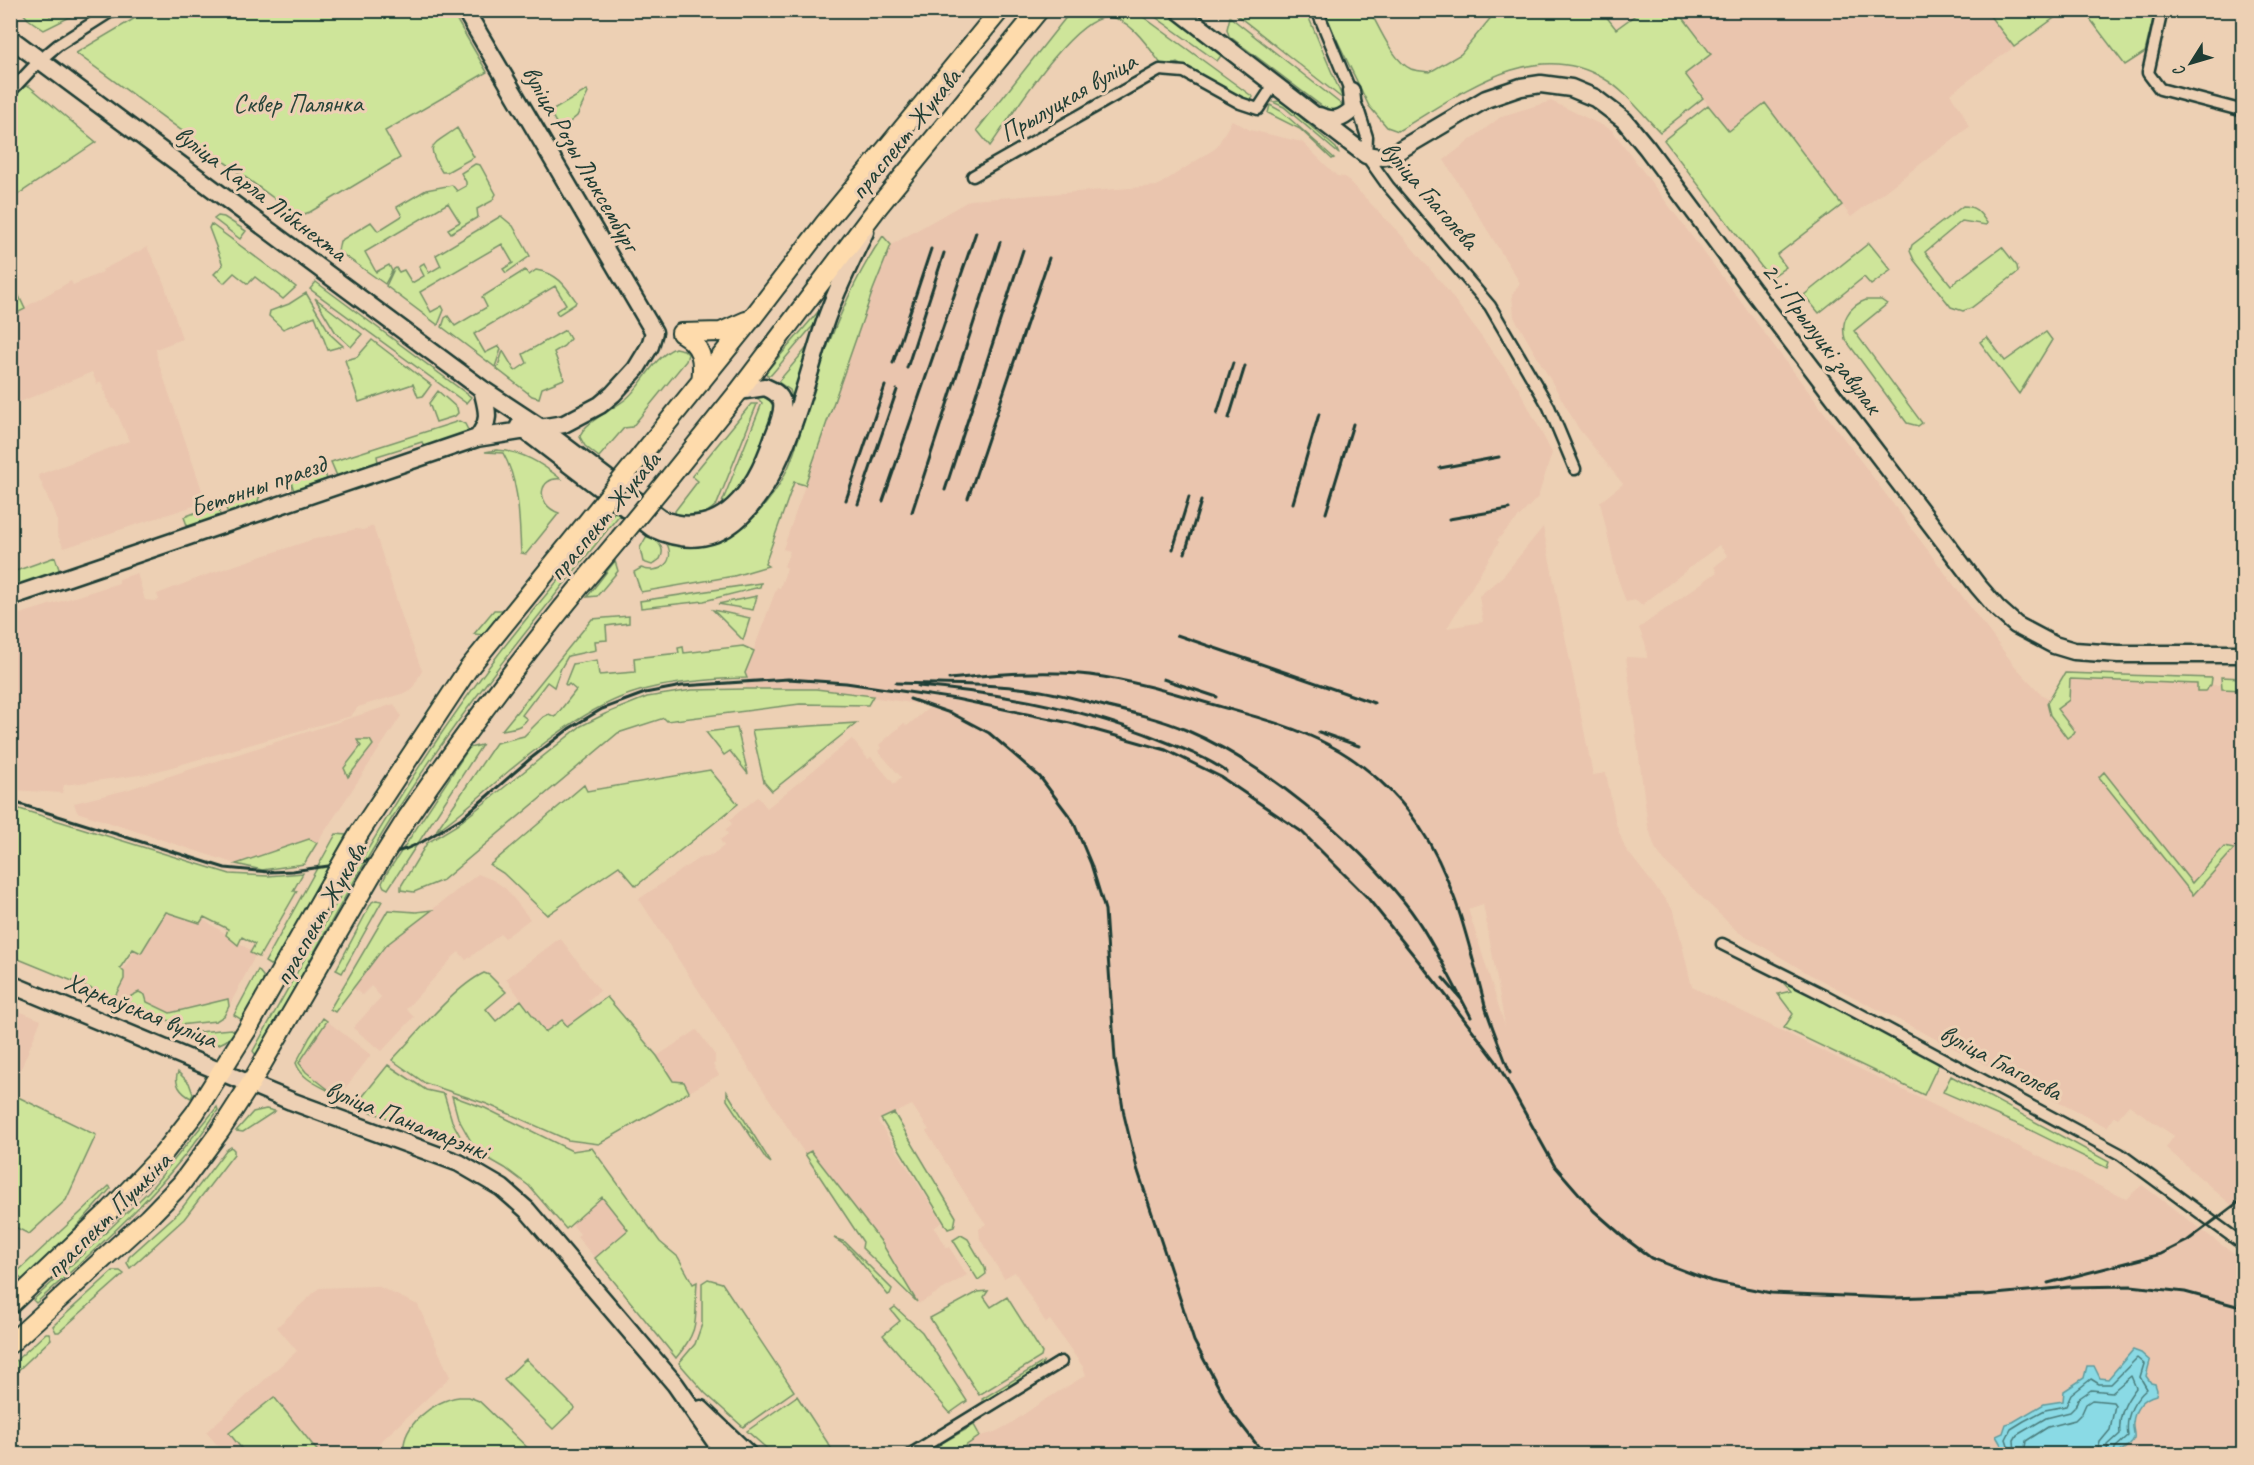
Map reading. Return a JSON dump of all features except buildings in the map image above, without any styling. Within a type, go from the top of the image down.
[{"type":"main road","name":"вуліца Розы Люксембург","points":[[465,10],[654,332]]},
{"type":"main road","name":"праспект Жукава","points":[[222,1071],[360,832],[468,669],[701,382],[825,223],[1000,10]]},
{"type":"main road","name":"праспект Жукава","points":[[251,1083],[372,874],[411,813],[497,690],[560,609],[739,392],[878,207],[1039,10]]},
{"type":"main road","name":"вуліца Глаголева","points":[[1178,10],[1366,155]]},
{"type":"main road","name":"вуліца Карла Лібкнехта","points":[[10,38],[482,388],[542,428],[661,519],[683,526],[710,523],[732,508],[754,481],[772,441],[782,410],[779,397],[765,387],[739,392]]},
{"type":"main road","name":"2-і Прылуцкі завулак","points":[[1366,155],[1378,157],[1390,155],[1486,99],[1521,87],[1541,84],[1571,88],[1595,98],[1624,120],[1647,148],[1978,586],[2016,625],[2044,640],[2074,651],[2118,654],[2244,654]]},
{"type":"main road","points":[[1315,115],[1328,120],[1344,118],[1353,109],[1351,91]]},
{"type":"main road","name":"вуліца Карла Лібкнехта","points":[[482,388],[523,430],[652,528],[669,536],[693,539],[715,533],[734,523],[749,508],[775,470],[839,285],[878,207]]},
{"type":"main road","points":[[654,332],[721,332],[753,317]]},
{"type":"main road","name":"Бетонны праезд","points":[[10,597],[477,438],[564,424],[600,405],[613,394],[636,369],[650,346],[654,332]]},
{"type":"main road","points":[[681,333],[693,341],[700,353],[703,370],[701,382]]},
{"type":"main road","points":[[477,438],[488,421],[482,388]]},
{"type":"main road","points":[[563,444],[560,430],[564,424]]},
{"type":"main road","points":[[542,428],[540,435],[545,447]]},
{"type":"main road","points":[[388,789],[411,813]]},
{"type":"main road","name":"Харкаўская вуліца","points":[[10,984],[251,1083]]},
{"type":"main road","name":"праспект Пушкіна","points":[[10,1305],[86,1234],[157,1162],[195,1113],[222,1071]]},
{"type":"main road","name":"праспект Пушкіна","points":[[10,1344],[148,1218],[181,1184],[220,1131],[251,1083]]},
{"type":"main road","name":"вуліца Панамарэнкі","points":[[251,1083],[291,1101],[459,1163],[502,1188],[527,1210],[675,1384],[727,1455]]},
{"type":"main road","name":"вуліца Панамарэнкі","points":[[675,1384],[748,1455]]},
{"type":"street","points":[[10,92],[40,60],[58,45],[113,10]]},
{"type":"street","points":[[1317,10],[1351,91],[1367,137],[1366,155]]},
{"type":"street","points":[[2162,10],[2148,73],[2160,89],[2244,111]]},
{"type":"street","name":"Прылуцкая вуліца","points":[[973,176],[1160,70],[1184,72],[1240,103],[1258,109],[1275,83]]},
{"type":"street","name":"вуліца Глаголева","points":[[1366,155],[1388,186],[1490,306],[1548,407],[1575,469]]},
{"type":"street","name":"вуліца Глаголева","points":[[1722,944],[1826,996],[2120,1154],[2244,1245]]},
{"type":"street","points":[[911,1455],[1061,1362]]},
{"type":"shaded area","points":[[1678,11],[1986,11],[2014,47],[1950,94],[1962,111],[1969,127],[1851,217],[1765,104],[1728,131],[1685,74],[1711,54]]},
{"type":"shaded area","points":[[1551,101],[1612,130],[2014,665],[2041,694],[2048,698],[2069,679],[2243,686],[2243,1215],[2166,1148],[2174,1136],[2129,1105],[2118,1118],[2114,1116],[2107,1127],[1811,975],[1738,932],[1664,861],[1655,848],[1648,826],[1626,657],[1647,658],[1646,646],[1639,628],[1717,572],[1714,567],[1728,556],[1719,545],[1642,605],[1636,600],[1626,602],[1617,576],[1600,502],[1623,484],[1579,429],[1514,317],[1512,295],[1520,283],[1444,160],[1502,116]]},
{"type":"shaded area","points":[[1232,120],[1250,130],[1302,142],[1337,176],[1345,177],[1403,237],[1445,287],[1518,387],[1552,453],[1538,497],[1497,540],[1499,542],[1447,628],[1483,622],[1479,596],[1504,575],[1543,527],[1593,775],[1606,773],[1616,824],[1625,848],[1674,911],[1692,987],[2126,1199],[2142,1185],[2243,1261],[2243,1454],[953,1454],[980,1436],[993,1433],[1010,1424],[1086,1375],[1083,1367],[1050,1320],[1046,1323],[1015,1272],[1004,1278],[980,1239],[979,1229],[986,1224],[926,1131],[929,1130],[912,1105],[878,1121],[942,1222],[934,1228],[967,1275],[918,1304],[880,1240],[811,1151],[805,1154],[639,899],[699,858],[712,855],[724,846],[720,840],[728,834],[725,830],[732,824],[729,820],[758,797],[767,808],[852,739],[868,759],[871,757],[894,784],[901,777],[878,751],[881,748],[879,745],[904,723],[907,726],[931,706],[816,689],[746,689],[745,673],[777,587],[780,588],[787,568],[784,566],[790,551],[783,549],[873,290],[891,245],[970,200],[1157,186],[1216,148]],"holes":[[[1483,904],[1505,1026],[1468,909]]]},
{"type":"shaded area","points":[[147,247],[163,280],[182,339],[156,349],[157,358],[206,502],[64,548],[57,534],[57,519],[38,475],[129,441],[116,411],[111,408],[101,382],[97,384],[92,372],[15,404],[10,394],[10,316],[71,281],[73,285],[103,272],[102,270]]},
{"type":"shaded area","points":[[373,526],[422,671],[411,691],[358,707],[351,716],[147,774],[64,785],[62,793],[11,790],[11,617],[119,583],[119,579],[137,573],[145,600],[159,600],[157,594],[209,574],[311,540]]},
{"type":"shaded area","points":[[394,704],[401,716],[317,843],[309,839],[236,864],[77,812],[74,803],[126,790]]},
{"type":"shaded area","points":[[478,874],[495,881],[506,889],[530,919],[505,938],[501,934],[466,960],[459,952],[455,955],[406,1009],[414,1017],[382,1051],[353,1028],[381,997],[371,986],[362,995],[353,988],[385,946]]},
{"type":"shaded area","points":[[158,913],[200,917],[256,954],[224,1016],[216,1021],[179,1025],[109,992]]},
{"type":"shaded area","points":[[560,938],[600,991],[588,1000],[593,1007],[567,1026],[545,1032],[506,979]]},
{"type":"shaded area","points":[[11,1008],[41,1020],[11,1093]]},
{"type":"shaded area","points":[[327,1021],[371,1055],[338,1097],[306,1072],[299,1063]]},
{"type":"shaded area","points":[[697,1030],[715,1055],[713,1065],[719,1075],[689,1092],[684,1082],[673,1081],[657,1056]]},
{"type":"shaded area","points":[[602,1197],[628,1230],[595,1258],[577,1237],[580,1234],[571,1223]]},
{"type":"shaded area","points":[[377,1286],[418,1305],[450,1377],[376,1446],[383,1454],[225,1454],[206,1432],[297,1351],[277,1327],[319,1288]]},
{"type":"green space","name":"Сквер Палянка","points":[[451,10],[487,72],[385,131],[400,158],[310,212],[298,216],[76,53],[147,11]]},
{"type":"green space","points":[[25,11],[47,11],[50,16],[59,11],[82,11],[44,30],[28,19],[23,13]]},
{"type":"green space","points":[[1071,11],[1135,11],[1253,97],[1248,102],[1177,63],[1164,68],[1140,36],[1116,18],[1107,17],[1092,22],[1076,34],[1060,51],[1043,71],[990,146],[977,130]]},
{"type":"green space","points":[[1147,11],[1164,11],[1223,53],[1217,61]]},
{"type":"green space","points":[[1240,11],[1306,11],[1343,99],[1237,15]]},
{"type":"green space","points":[[1323,11],[1370,11],[1398,59],[1404,65],[1418,71],[1430,72],[1461,54],[1493,15],[1500,11],[1530,11],[1534,16],[1542,11],[1602,11],[1616,29],[1641,11],[1678,11],[1711,54],[1685,74],[1703,98],[1660,132],[1626,96],[1603,78],[1576,67],[1549,64],[1523,67],[1496,76],[1445,102],[1398,131],[1387,127],[1369,106]]},
{"type":"green space","points":[[1986,11],[2064,11],[2014,47]]},
{"type":"green space","points":[[2084,11],[2155,11],[2145,52],[2125,65]]},
{"type":"green space","points":[[1230,17],[1346,108],[1342,112],[1330,111],[1323,107],[1229,36],[1227,29]]},
{"type":"green space","points":[[29,86],[96,142],[11,199],[11,98],[22,87]]},
{"type":"green space","points":[[587,90],[588,93],[577,116],[560,130],[550,112]]},
{"type":"green space","points":[[1279,101],[1336,148],[1339,154],[1284,107],[1273,102]]},
{"type":"green space","points":[[1765,103],[1842,205],[1777,255],[1786,267],[1770,278],[1664,140],[1708,105],[1729,131]]},
{"type":"green space","points":[[1270,105],[1281,111],[1334,158],[1332,159],[1300,129],[1268,113]]},
{"type":"green space","points":[[457,128],[474,157],[447,172],[442,172],[433,155],[433,146]]},
{"type":"green space","points":[[475,164],[480,165],[496,194],[492,201],[477,209],[478,217],[451,233],[448,229],[460,222],[448,203],[365,252],[376,272],[389,265],[392,271],[385,284],[338,251],[340,241],[371,222],[378,231],[402,216],[397,207],[426,190],[452,185],[457,191],[466,186],[461,173]]},
{"type":"green space","points":[[1963,206],[1977,211],[1987,223],[1986,225],[1962,221],[1925,252],[1951,285],[2002,247],[2017,266],[2018,272],[1971,308],[1963,311],[1951,307],[1914,260],[1910,251],[1912,245]]},
{"type":"green space","points":[[218,216],[224,217],[246,231],[240,239],[214,219]]},
{"type":"green space","points":[[501,216],[513,226],[530,256],[506,273],[503,269],[513,263],[502,244],[420,292],[431,312],[442,306],[444,310],[438,325],[386,286],[396,268],[399,272],[404,270],[412,283],[424,276],[419,266],[424,263],[429,273],[441,266],[436,255]]},
{"type":"green space","points":[[211,224],[296,287],[283,299],[255,277],[248,284],[234,273],[224,283],[214,274],[223,265],[209,228]]},
{"type":"green space","points":[[883,236],[891,245],[805,485],[794,482],[765,564],[768,566],[734,576],[641,592],[634,572],[641,568],[654,570],[665,565],[669,555],[666,542],[688,546],[720,539],[749,522],[771,497],[793,456],[821,363],[841,314],[864,266]]},
{"type":"green space","points":[[1869,243],[1891,270],[1871,285],[1864,277],[1819,313],[1804,295]]},
{"type":"green space","points":[[525,270],[529,275],[536,270],[555,277],[576,301],[558,315],[556,311],[566,304],[555,286],[474,334],[485,353],[499,346],[501,349],[495,367],[442,327],[448,316],[455,326],[487,307],[482,297]]},
{"type":"green space","points":[[11,279],[25,309],[10,316]]},
{"type":"green space","points":[[316,282],[471,397],[466,403],[310,289]]},
{"type":"green space","points":[[306,293],[331,335],[343,346],[328,350],[315,316],[283,329],[269,316],[270,311],[289,304]]},
{"type":"green space","points":[[315,298],[362,334],[351,347],[336,333]]},
{"type":"green space","points":[[830,298],[823,317],[771,375],[767,375],[766,372]]},
{"type":"green space","points":[[1866,300],[1881,300],[1887,304],[1854,331],[1922,423],[1918,426],[1907,423],[1845,339],[1844,326],[1847,315],[1855,306]]},
{"type":"green space","points":[[565,330],[570,339],[554,352],[564,379],[542,388],[539,398],[532,396],[497,369],[503,351],[515,371],[527,363],[523,354]]},
{"type":"green space","points":[[2046,332],[2052,340],[2019,394],[1980,342],[1987,337],[2005,361]]},
{"type":"green space","points":[[816,337],[783,437],[766,473],[745,504],[721,525],[691,534],[657,525],[660,522],[682,530],[702,529],[720,521],[736,508],[762,472],[788,412],[791,400],[790,390],[778,382]]},
{"type":"green space","points":[[372,340],[431,385],[423,396],[418,397],[413,384],[359,402],[345,360],[357,357]]},
{"type":"green space","points":[[675,348],[684,350],[688,354],[686,361],[632,427],[624,428],[599,457],[585,446],[580,437],[586,427],[626,399],[655,364],[667,352]]},
{"type":"green space","points":[[438,391],[457,408],[458,413],[436,422],[429,403]]},
{"type":"green space","points":[[761,395],[770,401],[776,410],[754,472],[719,510],[762,403],[758,399]]},
{"type":"green space","points":[[751,404],[757,404],[717,504],[708,512],[698,516],[676,517],[675,511],[698,481],[692,476]]},
{"type":"green space","points":[[459,421],[465,424],[469,432],[424,447],[422,442],[377,456],[378,462],[337,476],[331,462]]},
{"type":"green space","points":[[496,450],[531,459],[561,479],[548,482],[542,491],[546,503],[559,513],[526,554],[521,553],[518,502],[509,465],[503,453],[485,452]]},
{"type":"green space","points":[[323,467],[327,479],[294,491],[290,478]]},
{"type":"green space","points":[[259,488],[261,492],[257,504],[228,514],[224,501]]},
{"type":"green space","points":[[218,504],[220,516],[188,528],[184,517]]},
{"type":"green space","points":[[617,509],[621,513],[477,695],[397,810],[343,900],[258,1054],[255,1054],[253,1051],[357,867],[412,777],[507,644]]},
{"type":"green space","points":[[648,534],[660,545],[662,551],[660,559],[652,565],[643,562],[640,548]]},
{"type":"green space","points":[[55,557],[60,572],[11,589],[10,573]]},
{"type":"green space","points":[[615,561],[618,571],[597,596],[587,597]]},
{"type":"green space","points":[[761,583],[760,587],[704,601],[641,608],[640,601]]},
{"type":"green space","points":[[757,596],[753,610],[718,604]]},
{"type":"green space","points":[[494,610],[503,610],[484,635],[474,634]]},
{"type":"green space","points":[[713,610],[750,618],[743,640]]},
{"type":"green space","points":[[629,616],[629,623],[606,626],[607,640],[595,641],[596,650],[568,656],[554,687],[547,682],[522,715],[527,719],[525,722],[502,730],[592,619]]},
{"type":"green space","points":[[743,646],[754,651],[745,673],[747,678],[672,684],[647,689],[610,702],[574,722],[541,746],[436,831],[496,743],[524,736],[549,714],[555,717],[576,690],[569,684],[567,686],[565,684],[573,664],[597,660],[599,675],[635,672],[634,658],[679,653],[678,648],[683,647],[684,653]]},
{"type":"green space","points":[[2065,673],[2212,678],[2211,685],[2205,691],[2197,691],[2197,684],[2070,679],[2069,700],[2057,709],[2075,732],[2067,738],[2050,715],[2047,703]]},
{"type":"green space","points":[[2221,677],[2243,678],[2243,690],[2222,689]]},
{"type":"green space","points":[[816,689],[873,696],[868,705],[800,704],[667,721],[664,718],[618,733],[443,880],[414,892],[401,890],[401,886],[427,843],[457,825],[581,726],[647,697],[692,690]]},
{"type":"green space","points":[[857,723],[772,791],[764,782],[752,730]]},
{"type":"green space","points":[[737,728],[748,774],[730,751],[724,755],[706,732]]},
{"type":"green space","points":[[357,740],[370,740],[373,745],[348,777],[344,768],[361,746]]},
{"type":"green space","points":[[482,745],[388,889],[384,887],[382,883],[387,873],[469,748]]},
{"type":"green space","points":[[710,770],[738,804],[636,886],[619,866],[547,915],[503,873],[490,865],[584,785],[587,791]]},
{"type":"green space","points":[[2104,772],[2192,883],[2224,847],[2234,849],[2193,895],[2099,777]]},
{"type":"green space","points":[[10,806],[230,874],[268,876],[303,873],[293,891],[297,891],[259,957],[250,953],[255,944],[242,937],[238,945],[226,935],[228,929],[204,917],[200,923],[166,912],[141,953],[133,949],[120,968],[124,972],[124,979],[114,998],[11,956]]},
{"type":"green space","points":[[336,834],[346,835],[276,961],[270,965],[265,962]]},
{"type":"green space","points":[[309,839],[317,843],[304,864],[262,870],[236,864]]},
{"type":"green space","points":[[382,901],[342,973],[336,970],[372,902]]},
{"type":"green space","points":[[388,910],[416,912],[432,910],[385,946],[335,1012],[330,1009]]},
{"type":"green space","points":[[258,970],[263,976],[263,982],[242,1020],[234,1015]]},
{"type":"green space","points":[[1772,971],[1940,1061],[1924,1095],[1784,1028],[1793,1014],[1778,994],[1791,991]]},
{"type":"green space","points":[[484,973],[506,992],[486,1009],[496,1021],[521,1000],[545,1032],[562,1020],[567,1026],[607,997],[657,1056],[673,1081],[684,1082],[689,1092],[599,1144],[568,1140],[487,1104],[425,1083],[392,1060],[448,1000]]},
{"type":"green space","points":[[139,992],[145,995],[147,1002],[170,1013],[228,999],[229,1006],[224,1016],[216,1021],[179,1025],[129,1003],[131,996]]},
{"type":"green space","points":[[323,1018],[327,1021],[299,1063],[306,1072],[333,1093],[302,1074],[296,1063]]},
{"type":"green space","points":[[231,1029],[235,1031],[219,1044],[200,1044],[186,1039],[188,1033]]},
{"type":"green space","points":[[388,1065],[426,1090],[444,1094],[452,1121],[466,1147],[355,1106]]},
{"type":"green space","points":[[178,1072],[189,1083],[193,1094],[191,1098],[179,1087]]},
{"type":"green space","points":[[1951,1076],[2109,1162],[2107,1168],[2024,1127],[1943,1092]]},
{"type":"green space","points":[[727,1092],[771,1163],[766,1159],[727,1100]]},
{"type":"green space","points":[[14,1095],[96,1135],[66,1200],[29,1234],[11,1225],[10,1103]]},
{"type":"green space","points":[[452,1096],[485,1108],[572,1151],[592,1148],[660,1242],[678,1257],[693,1284],[697,1282],[693,1330],[676,1358],[595,1258],[628,1230],[602,1197],[566,1229],[529,1186],[505,1168],[477,1152],[458,1118]]},
{"type":"green space","points":[[217,1107],[218,1110],[199,1137],[156,1188],[110,1236],[36,1303],[33,1300],[149,1191]]},
{"type":"green space","points":[[266,1109],[275,1111],[243,1132],[236,1131],[253,1112]]},
{"type":"green space","points":[[894,1113],[956,1217],[954,1227],[948,1229],[881,1119]]},
{"type":"green space","points":[[231,1147],[234,1154],[184,1219],[130,1268],[127,1263],[129,1257],[179,1212],[226,1150]]},
{"type":"green space","points":[[811,1151],[880,1240],[917,1302],[862,1248],[863,1242],[805,1154]]},
{"type":"green space","points":[[109,1186],[111,1188],[62,1243],[22,1280],[16,1273]]},
{"type":"green space","points":[[961,1235],[968,1239],[985,1268],[986,1274],[978,1280],[953,1240]]},
{"type":"green space","points":[[834,1238],[845,1242],[892,1289],[890,1294],[888,1295],[845,1245]]},
{"type":"green space","points":[[113,1271],[120,1271],[124,1274],[59,1332],[56,1332],[53,1326]]},
{"type":"green space","points":[[708,1279],[722,1283],[794,1391],[743,1427],[705,1393],[679,1363],[695,1344],[702,1324],[702,1283]]},
{"type":"green space","points":[[988,1291],[984,1297],[991,1307],[1007,1297],[1042,1353],[1041,1357],[979,1395],[930,1318],[978,1292]]},
{"type":"green space","points":[[895,1307],[922,1332],[967,1401],[950,1413],[883,1335],[900,1321],[891,1310]]},
{"type":"green space","points":[[46,1333],[49,1333],[51,1339],[11,1377],[11,1365]]},
{"type":"green space","points":[[526,1359],[575,1408],[553,1429],[504,1380]]},
{"type":"green space","points":[[1043,1362],[1038,1375],[989,1405],[982,1399]]},
{"type":"green space","points":[[797,1396],[835,1454],[773,1454],[747,1431]]},
{"type":"green space","points":[[274,1397],[320,1454],[246,1454],[229,1433]]},
{"type":"green space","points":[[459,1397],[469,1397],[479,1401],[534,1454],[404,1454],[407,1434],[413,1424],[439,1403]]},
{"type":"green space","points":[[974,1425],[980,1436],[953,1454],[922,1454]]},
{"type":"water","points":[[2133,1350],[2141,1353],[2150,1361],[2146,1376],[2151,1383],[2155,1384],[2157,1390],[2156,1395],[2143,1401],[2137,1409],[2133,1423],[2134,1438],[2126,1447],[2116,1454],[1993,1454],[2002,1451],[2003,1448],[1996,1436],[2003,1433],[2006,1424],[2044,1404],[2063,1401],[2064,1391],[2084,1378],[2087,1366],[2094,1366],[2100,1378],[2108,1379]]},
{"type":"railway","points":[[883,501],[976,232]]},
{"type":"railway","points":[[912,512],[1000,242]]},
{"type":"railway","points":[[893,363],[931,249]]},
{"type":"railway","points":[[945,490],[1023,250]]},
{"type":"railway","points":[[907,368],[944,253]]},
{"type":"railway","points":[[968,498],[1049,258]]},
{"type":"railway","points":[[1217,414],[1233,363]]},
{"type":"railway","points":[[1229,418],[1245,366]]},
{"type":"railway","points":[[846,500],[885,386]]},
{"type":"railway","points":[[858,504],[897,390]]},
{"type":"railway","points":[[1293,503],[1319,414]]},
{"type":"railway","points":[[1326,513],[1353,424]]},
{"type":"railway","points":[[1440,468],[1499,457]]},
{"type":"railway","points":[[1173,549],[1189,497]]},
{"type":"railway","points":[[1185,553],[1201,501]]},
{"type":"railway","points":[[1449,519],[1509,509]]},
{"type":"railway","points":[[1177,635],[1374,703]]},
{"type":"railway","points":[[949,679],[1002,674],[1055,673],[1090,675],[1119,680],[1148,686],[1284,726],[1315,738],[1355,761],[1401,802],[1419,826],[1443,869],[1460,914],[1486,1009],[1510,1073]]},
{"type":"railway","points":[[10,801],[225,868],[269,872],[292,871],[365,861],[422,842],[463,817],[570,728],[602,709],[645,693],[682,686],[788,679],[846,683],[956,699],[1070,723],[1166,750],[1221,777],[1302,832],[1367,897],[1496,1061],[1554,1165],[1594,1211],[1651,1258],[1711,1281],[1771,1293],[1892,1298],[1985,1295],[2069,1287],[2131,1286],[2185,1292],[2244,1308]]},
{"type":"railway","points":[[1163,679],[1217,697]]},
{"type":"railway","points":[[896,683],[987,685],[1050,693],[1157,719],[1215,744],[1275,782],[1333,828],[1360,853],[1413,914],[1462,1000]]},
{"type":"railway","points":[[918,686],[1011,698],[1102,719],[1170,743],[1227,772]]},
{"type":"railway","points":[[910,699],[953,714],[989,733],[1040,777],[1073,821],[1091,864],[1105,910],[1115,1059],[1124,1115],[1137,1168],[1194,1341],[1233,1414],[1264,1454]]},
{"type":"railway","points":[[1319,732],[1359,746]]},
{"type":"railway","points":[[1443,978],[1462,1000],[1471,1017]]},
{"type":"railway","points":[[2048,1283],[2161,1254],[2187,1241],[2244,1198]]}]
